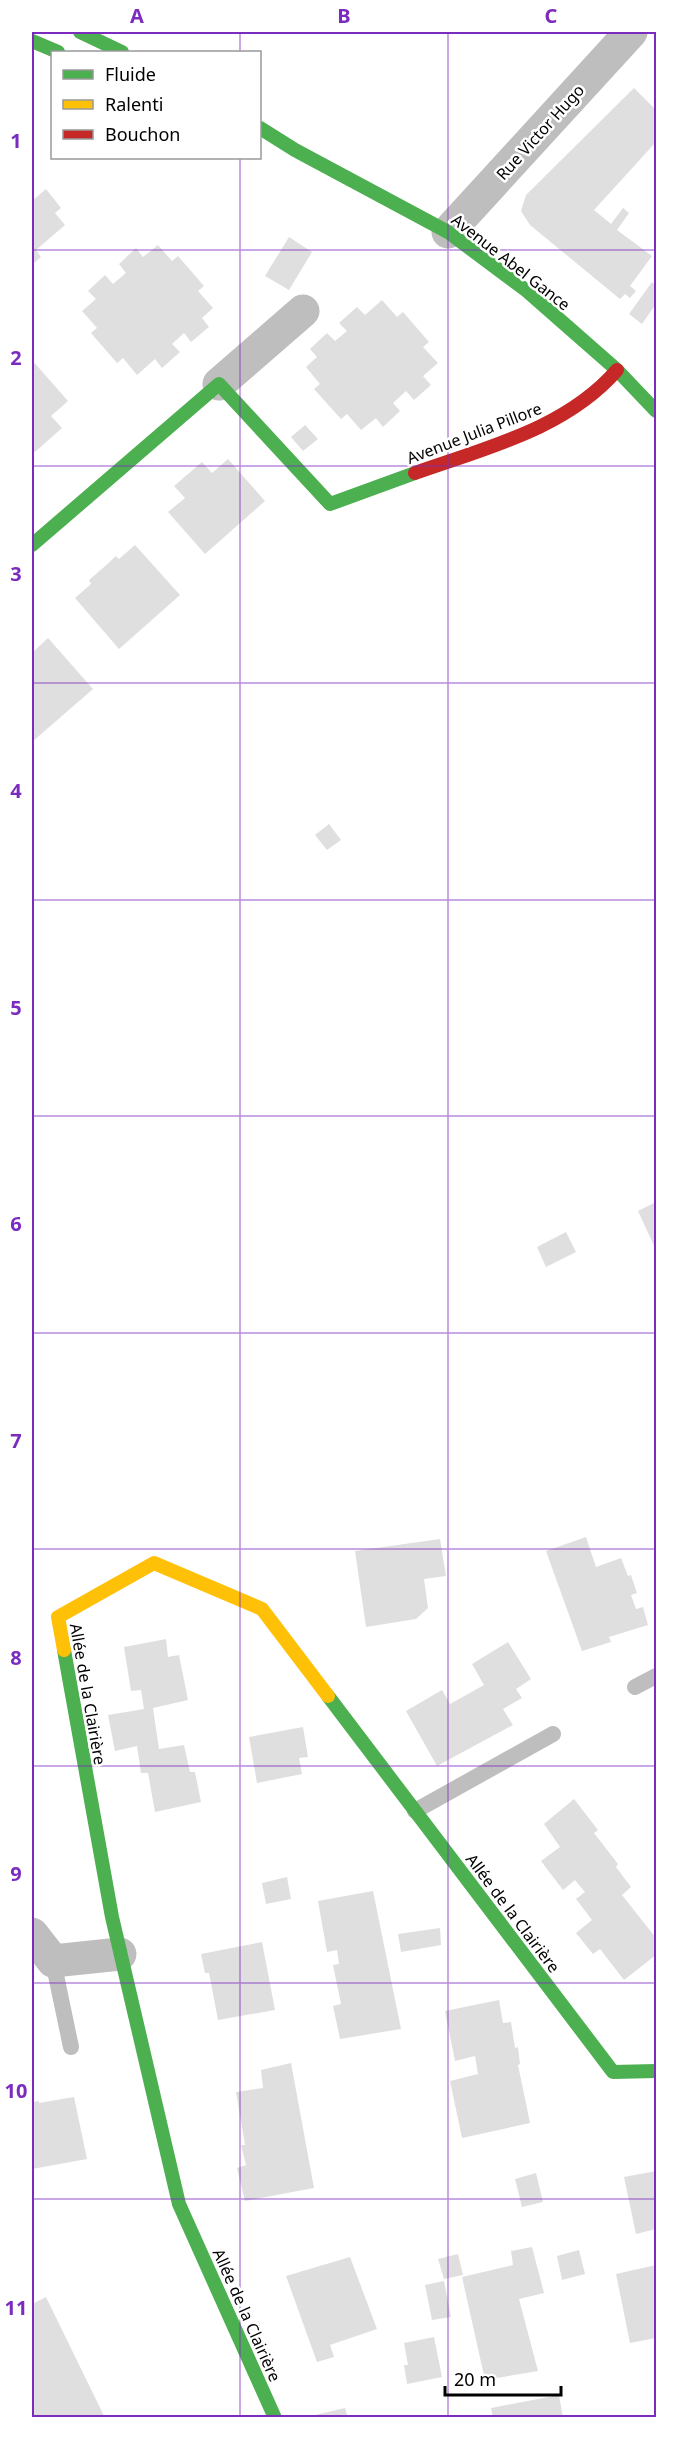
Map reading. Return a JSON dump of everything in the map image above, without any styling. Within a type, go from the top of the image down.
[{"type":"street","points":[[80,32],[120,51]]},
{"type":"street","name":"Rue Victor Hugo","points":[[448,232],[631,32]]},
{"type":"street","points":[[32,41],[56,51]]},
{"type":"street","name":"Avenue Abel Gance","points":[[261,129],[295,150],[448,232],[527,291],[618,370],[657,411]]},
{"type":"street","name":"Avenue Abel Gance","points":[[261,138],[295,150]]},
{"type":"street","points":[[32,545],[303,311]]},
{"type":"street","name":"Avenue Julia Pillore","points":[[219,384],[330,504],[543,427],[604,385],[618,370]]},
{"type":"street","name":"Allée de la Clairière","points":[[275,2418],[179,2204],[120,1954],[58,1617],[154,1563],[262,1609],[613,2072],[657,2071]]},
{"type":"street","points":[[32,1934],[53,1961],[120,1954]]},
{"type":"lane","points":[[635,1687],[657,1676]]},
{"type":"lane","points":[[416,1810],[552,1734]]},
{"type":"lane","points":[[53,1961],[71,2048]]},
{"type":"building","points":[[634,88],[656,110],[656,142],[594,210],[611,224],[623,208],[629,213],[617,230],[652,256],[630,286],[636,291],[630,298],[625,294],[620,299],[530,225],[521,211],[526,195]]},
{"type":"building","points":[[46,189],[61,208],[55,213],[65,225],[36,250],[41,257],[32,265],[32,201]]},
{"type":"building","points":[[289,237],[312,252],[289,290],[265,276]]},
{"type":"building","points":[[158,245],[172,261],[178,256],[204,286],[198,291],[213,308],[202,318],[209,327],[191,342],[184,333],[172,344],[180,352],[162,368],[155,359],[137,375],[123,358],[117,363],[91,333],[97,328],[82,311],[96,299],[88,291],[105,275],[113,284],[126,273],[119,264],[136,248],[143,257]]},
{"type":"building","points":[[652,282],[656,286],[656,304],[642,324],[629,314]]},
{"type":"building","points":[[382,300],[397,317],[403,312],[429,342],[423,347],[438,363],[423,376],[431,385],[414,400],[406,391],[393,403],[400,411],[383,427],[376,418],[361,430],[347,414],[341,419],[314,389],[320,384],[306,367],[317,357],[310,349],[327,333],[335,341],[347,331],[339,323],[357,307],[365,315]]},
{"type":"building","points":[[32,360],[68,401],[51,416],[62,428],[35,452],[32,448]]},
{"type":"building","points":[[305,425],[318,439],[303,451],[291,437]]},
{"type":"building","points":[[228,459],[265,501],[205,554],[168,512],[185,498],[174,486],[202,462],[212,473]]},
{"type":"building","points":[[135,545],[180,595],[119,649],[75,598],[91,584],[89,580],[116,556],[119,559]]},
{"type":"building","points":[[48,638],[93,689],[32,742],[32,653]]},
{"type":"building","points":[[329,824],[341,840],[327,850],[315,835]]},
{"type":"building","points":[[656,1202],[656,1250],[638,1211]]},
{"type":"building","points":[[566,1232],[576,1252],[546,1267],[537,1247]]},
{"type":"building","points":[[586,1537],[596,1567],[621,1558],[628,1576],[631,1575],[637,1593],[631,1595],[636,1609],[643,1607],[648,1625],[609,1637],[611,1642],[582,1651],[546,1551]]},
{"type":"building","points":[[440,1539],[446,1576],[424,1579],[428,1608],[416,1619],[366,1627],[355,1551]]},
{"type":"building","points":[[166,1639],[168,1657],[179,1655],[188,1700],[153,1708],[159,1749],[184,1745],[190,1772],[195,1772],[201,1802],[155,1812],[148,1773],[141,1773],[137,1746],[115,1751],[108,1715],[144,1709],[141,1690],[131,1691],[124,1647]]},
{"type":"building","points":[[508,1642],[531,1679],[516,1689],[522,1698],[503,1709],[513,1725],[437,1766],[406,1711],[442,1690],[450,1704],[484,1685],[472,1664]]},
{"type":"building","points":[[303,1727],[308,1757],[299,1758],[302,1774],[257,1783],[249,1737]]},
{"type":"building","points":[[574,1799],[598,1830],[594,1833],[618,1864],[616,1867],[631,1887],[622,1895],[656,1938],[656,1955],[624,1980],[600,1949],[593,1954],[576,1933],[592,1920],[576,1899],[585,1892],[575,1880],[563,1890],[541,1861],[560,1847],[544,1824]]},
{"type":"building","points":[[287,1877],[291,1899],[266,1904],[262,1883]]},
{"type":"building","points":[[373,1891],[401,2029],[340,2039],[333,2006],[341,2004],[333,1965],[339,1964],[337,1950],[327,1952],[318,1901]]},
{"type":"building","points":[[440,1928],[441,1945],[401,1952],[398,1934]]},
{"type":"building","points":[[262,1942],[275,2010],[218,2020],[209,1973],[205,1973],[201,1954]]},
{"type":"building","points":[[499,2000],[503,2023],[511,2022],[515,2048],[518,2047],[520,2064],[518,2065],[530,2123],[462,2138],[450,2081],[478,2074],[475,2056],[455,2061],[445,2011]]},
{"type":"building","points":[[291,2063],[314,2188],[245,2201],[237,2168],[246,2165],[241,2145],[245,2145],[236,2092],[263,2088],[261,2070]]},
{"type":"building","points":[[74,2097],[87,2159],[32,2169],[32,2102],[39,2101],[39,2103]]},
{"type":"building","points":[[656,2171],[656,2229],[636,2234],[624,2177]]},
{"type":"building","points":[[536,2173],[543,2202],[522,2207],[515,2179]]},
{"type":"building","points":[[532,2247],[544,2293],[519,2299],[538,2371],[485,2380],[462,2277],[513,2265],[511,2251]]},
{"type":"building","points":[[579,2250],[585,2274],[562,2280],[557,2256]]},
{"type":"building","points":[[458,2254],[463,2275],[444,2279],[438,2259]]},
{"type":"building","points":[[350,2257],[377,2329],[330,2345],[334,2357],[317,2362],[286,2276]]},
{"type":"building","points":[[656,2265],[656,2338],[630,2343],[616,2274]]},
{"type":"building","points":[[444,2281],[451,2317],[432,2320],[425,2285]]},
{"type":"building","points":[[46,2297],[105,2418],[32,2418],[32,2304]]},
{"type":"building","points":[[434,2337],[442,2377],[407,2384],[404,2365],[408,2365],[404,2343]]},
{"type":"building","points":[[559,2395],[563,2418],[493,2418],[491,2408]]},
{"type":"building","points":[[345,2408],[348,2418],[315,2418],[315,2415]]},
{"type":"traffic: fast","points":[[80,32],[120,51]]},
{"type":"traffic: fast","points":[[32,41],[56,51]]},
{"type":"traffic: fast","points":[[261,129],[295,150],[448,232],[527,291],[617,370],[656,411]]},
{"type":"traffic: fast","points":[[32,545],[219,384],[330,504],[415,473]]},
{"type":"traffic: fast","points":[[64,1650],[112,1917],[179,2204],[275,2418]]},
{"type":"traffic: fast","points":[[328,1696],[613,2072],[656,2071]]},
{"type":"traffic: slow","points":[[64,1650],[58,1617],[154,1563],[262,1609],[328,1696]]},
{"type":"traffic: jam","points":[[415,473],[496,445],[549,422],[597,390],[617,370]]}]
